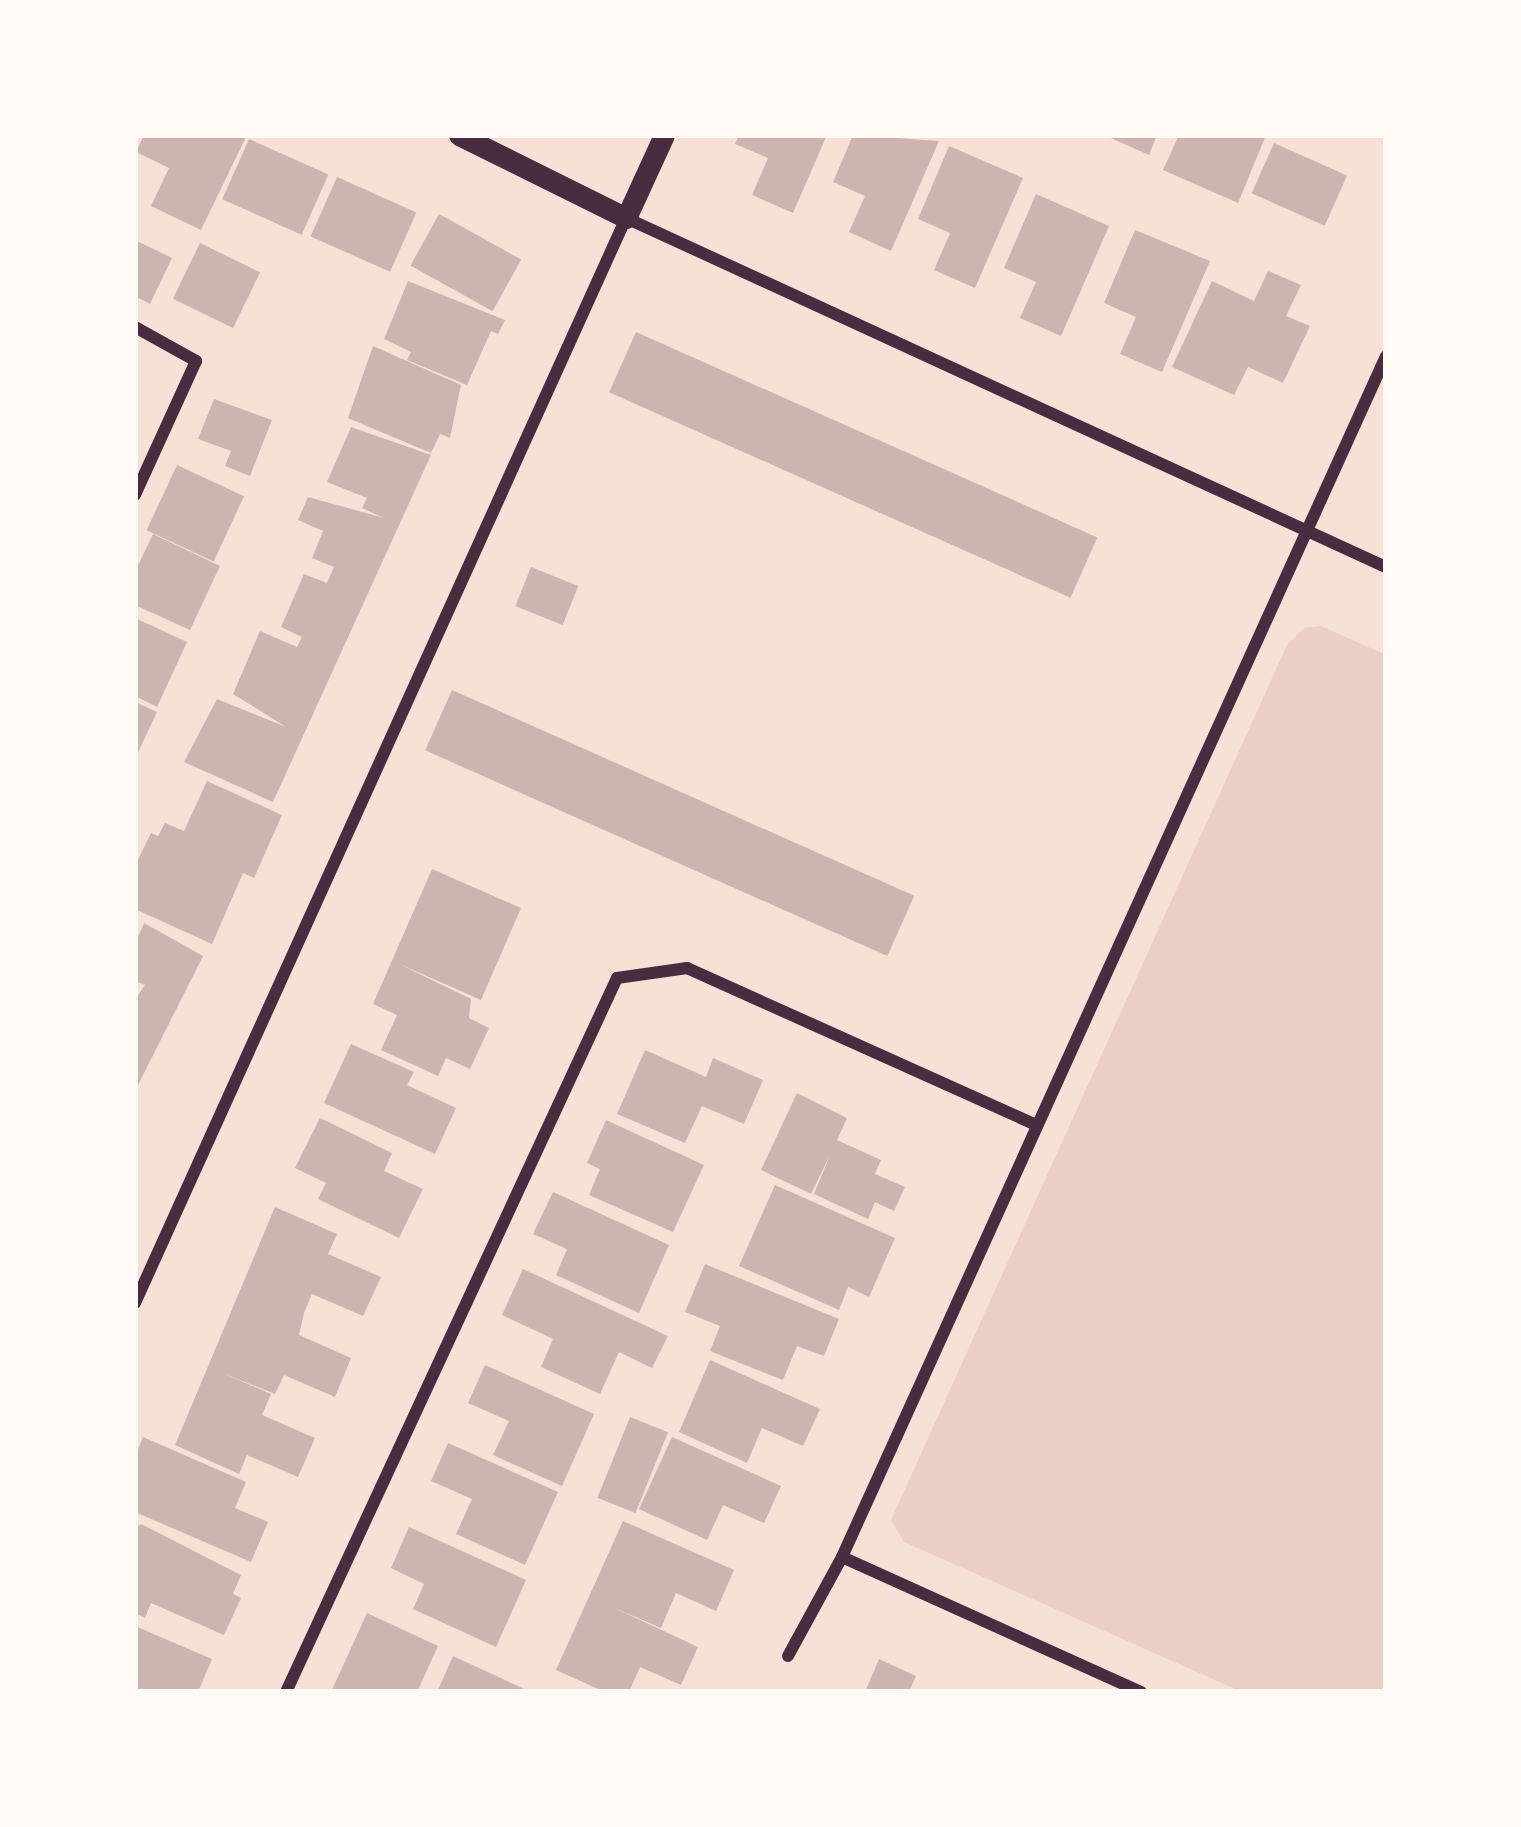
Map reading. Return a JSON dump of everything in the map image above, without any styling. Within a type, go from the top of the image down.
[{"type":"street","points":[[459,135],[626,218],[1386,567]]},
{"type":"street","points":[[135,1303],[664,135]]},
{"type":"street","points":[[135,327],[196,361],[135,495]]},
{"type":"street","points":[[788,1657],[842,1557],[1386,356]]},
{"type":"street","points":[[286,1692],[617,979],[687,968],[1037,1125]]},
{"type":"street","points":[[842,1557],[1141,1692]]},
{"type":"shaded area","points":[[1321,626],[1386,655],[1386,1692],[1242,1692],[904,1542],[891,1520],[1287,645],[1304,628]]},
{"type":"building","points":[[144,135],[247,135],[201,230],[151,206],[169,168],[136,152]]},
{"type":"building","points":[[739,135],[827,135],[793,213],[752,195],[768,158],[735,144]]},
{"type":"building","points":[[853,135],[939,141],[891,251],[849,232],[865,196],[833,182]]},
{"type":"building","points":[[1104,135],[1157,135],[1149,155]]},
{"type":"building","points":[[1179,135],[1266,135],[1238,203],[1163,170]]},
{"type":"building","points":[[249,139],[328,174],[302,235],[222,199]]},
{"type":"building","points":[[1274,143],[1347,176],[1325,226],[1252,193]]},
{"type":"building","points":[[949,146],[1023,178],[975,288],[934,270],[950,233],[918,219]]},
{"type":"building","points":[[337,177],[416,212],[390,272],[311,236]]},
{"type":"building","points":[[1036,194],[1109,226],[1061,336],[1020,318],[1036,282],[1004,268]]},
{"type":"building","points":[[439,214],[521,260],[493,311],[410,266]]},
{"type":"building","points":[[1135,230],[1210,261],[1162,372],[1120,354],[1136,317],[1104,303]]},
{"type":"building","points":[[135,240],[172,258],[150,304],[135,296]]},
{"type":"building","points":[[200,243],[260,272],[233,328],[173,299]]},
{"type":"building","points":[[1268,271],[1301,285],[1286,316],[1310,326],[1283,383],[1248,367],[1234,395],[1172,367],[1212,281],[1254,301]]},
{"type":"building","points":[[408,281],[505,320],[498,334],[491,331],[467,385],[407,360],[411,352],[384,339]]},
{"type":"building","points":[[636,332],[1097,537],[1070,598],[609,392]]},
{"type":"building","points":[[373,346],[461,385],[450,438],[440,434],[431,453],[348,418]]},
{"type":"building","points":[[214,399],[272,420],[250,476],[225,466],[231,451],[198,439]]},
{"type":"building","points":[[351,427],[431,455],[273,802],[184,762],[217,699],[286,727],[233,694],[260,631],[297,647],[302,637],[281,627],[304,574],[327,583],[334,567],[312,558],[323,531],[298,520],[308,497],[384,518],[362,508],[367,498],[327,482]]},
{"type":"building","points":[[177,465],[244,496],[214,562],[147,530]]},
{"type":"building","points":[[153,534],[220,566],[190,630],[135,605],[135,572]]},
{"type":"building","points":[[531,567],[578,586],[563,625],[515,606]]},
{"type":"building","points":[[135,618],[187,642],[157,707],[135,696]]},
{"type":"building","points":[[452,690],[914,896],[887,956],[425,750]]},
{"type":"building","points":[[135,702],[157,712],[135,759]]},
{"type":"building","points":[[207,781],[282,815],[254,878],[243,873],[212,944],[135,909],[135,866],[151,833],[158,836],[165,823],[184,831]]},
{"type":"building","points":[[432,869],[521,908],[481,1000],[397,963],[471,999],[469,1018],[489,1028],[470,1069],[446,1058],[438,1076],[381,1050],[397,1015],[373,1004]]},
{"type":"building","points":[[144,923],[203,956],[135,1091],[135,1000],[145,985],[135,981],[135,944]]},
{"type":"building","points":[[351,1044],[414,1072],[407,1085],[456,1108],[435,1154],[324,1103]]},
{"type":"building","points":[[645,1050],[706,1077],[713,1058],[763,1080],[744,1124],[702,1106],[685,1143],[617,1114]]},
{"type":"building","points":[[797,1093],[847,1118],[837,1140],[881,1160],[875,1174],[905,1187],[894,1211],[875,1202],[868,1219],[814,1194],[830,1155],[811,1194],[761,1170]]},
{"type":"building","points":[[320,1118],[392,1153],[384,1171],[423,1189],[399,1238],[318,1199],[326,1183],[295,1168]]},
{"type":"building","points":[[606,1120],[704,1165],[673,1232],[589,1195],[600,1169],[587,1163]]},
{"type":"building","points":[[775,1185],[895,1238],[869,1297],[848,1287],[839,1310],[739,1266]]},
{"type":"building","points":[[553,1192],[669,1245],[639,1313],[556,1275],[567,1249],[533,1234]]},
{"type":"building","points":[[275,1207],[337,1234],[328,1254],[381,1277],[363,1316],[312,1294],[304,1313],[299,1335],[351,1358],[335,1397],[284,1375],[275,1394],[220,1372],[271,1394],[262,1415],[315,1438],[298,1477],[247,1455],[239,1474],[175,1445]]},
{"type":"building","points":[[705,1264],[839,1319],[824,1356],[797,1346],[783,1380],[710,1351],[720,1326],[685,1312]]},
{"type":"building","points":[[523,1269],[668,1336],[652,1368],[619,1352],[600,1394],[541,1367],[553,1339],[502,1315]]},
{"type":"building","points":[[710,1360],[820,1409],[803,1446],[762,1428],[747,1463],[679,1432]]},
{"type":"building","points":[[485,1365],[594,1414],[562,1486],[493,1455],[509,1421],[468,1403]]},
{"type":"building","points":[[630,1417],[668,1432],[635,1513],[597,1498]]},
{"type":"building","points":[[143,1437],[246,1482],[235,1508],[268,1522],[251,1562],[135,1512],[135,1457]]},
{"type":"building","points":[[672,1437],[781,1486],[764,1523],[723,1505],[707,1540],[639,1509]]},
{"type":"building","points":[[448,1443],[558,1492],[525,1565],[456,1534],[472,1499],[431,1481]]},
{"type":"building","points":[[623,1521],[734,1570],[716,1611],[676,1593],[661,1628],[610,1606],[698,1647],[681,1685],[640,1667],[629,1692],[605,1692],[556,1670]]},
{"type":"building","points":[[141,1524],[241,1575],[233,1594],[241,1598],[224,1635],[151,1603],[145,1618],[135,1613],[135,1528]]},
{"type":"building","points":[[409,1527],[526,1580],[496,1647],[413,1609],[424,1584],[391,1568]]},
{"type":"building","points":[[367,1613],[438,1646],[417,1692],[331,1692]]},
{"type":"building","points":[[135,1626],[212,1659],[198,1692],[135,1692]]},
{"type":"building","points":[[453,1656],[531,1692],[437,1692]]},
{"type":"building","points":[[879,1659],[916,1676],[909,1692],[865,1692]]}]
